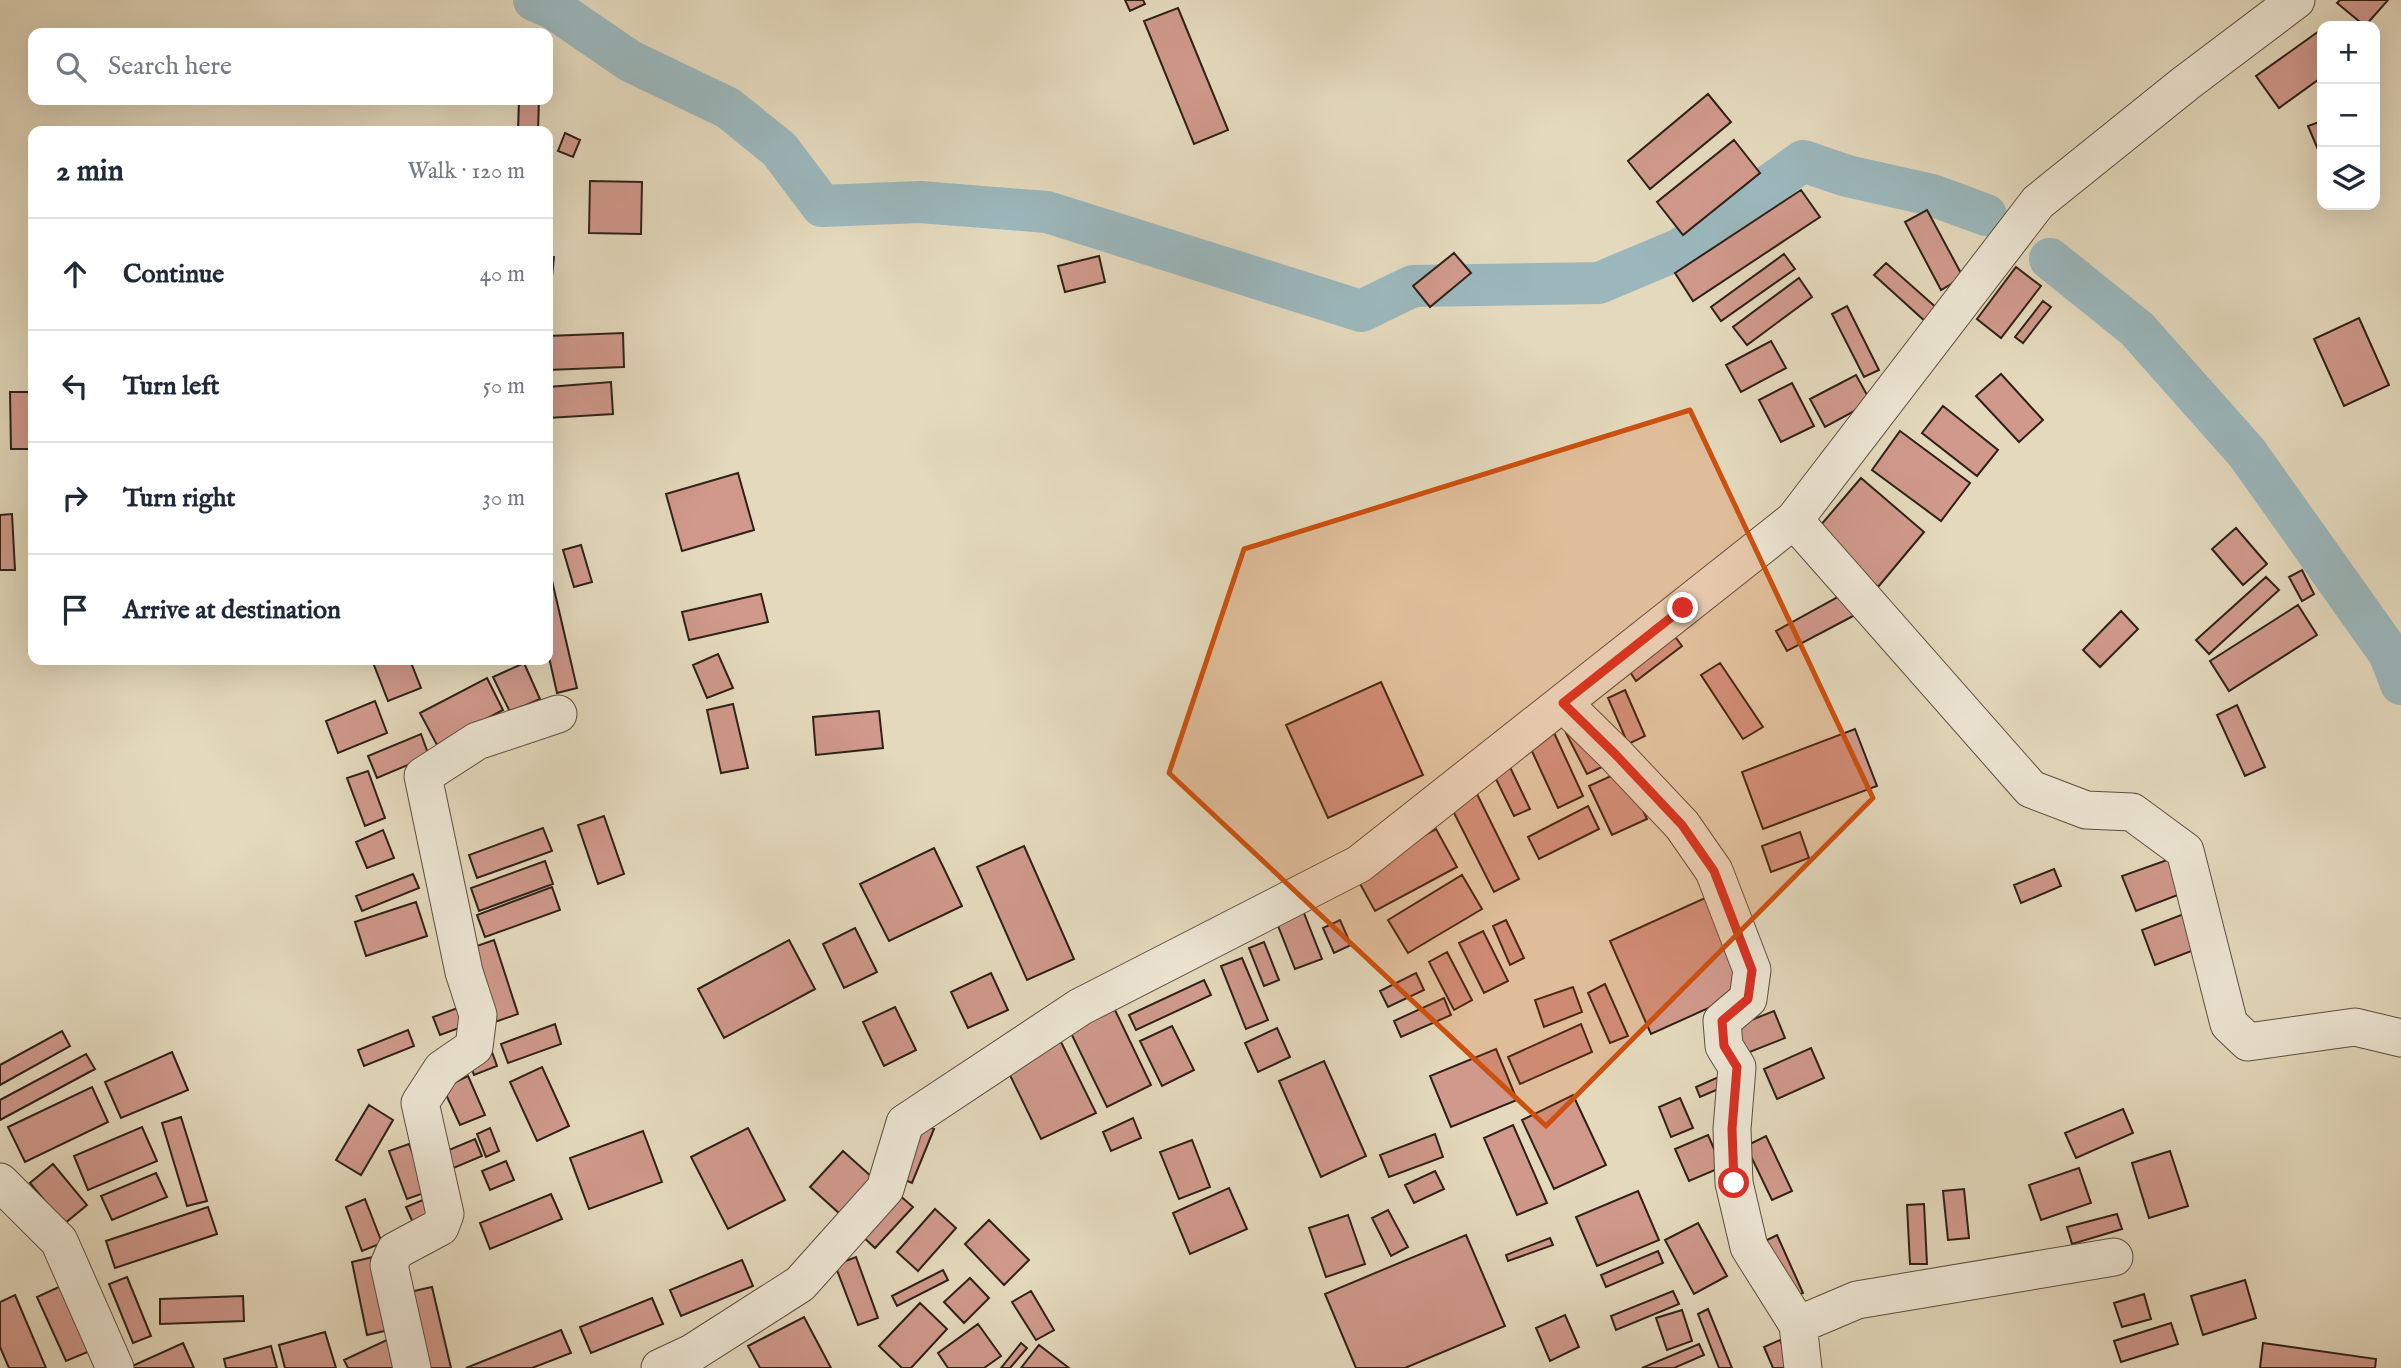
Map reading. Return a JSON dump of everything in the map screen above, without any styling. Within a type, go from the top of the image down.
[{"type":"street","points":[[660,1368],[692,1353],[800,1284],[885,1188],[905,1123],[1080,1007],[1359,864],[1794,520],[2038,202],[2186,83],[2296,0]]},
{"type":"street","points":[[1794,520],[2031,789],[2086,810],[2132,812],[2185,850],[2229,1024],[2248,1042],[2354,1027],[2401,1038]]},
{"type":"street","points":[[1563,703],[1682,825],[1714,871],[1752,970],[1748,999],[1722,1021],[1724,1046],[1737,1067],[1732,1129],[1734,1183],[1749,1247],[1798,1325],[1803,1368]]},
{"type":"street","points":[[412,1368],[389,1265],[395,1251],[440,1227],[445,1214],[420,1103],[442,1069],[474,1047],[478,1016],[464,972],[423,776],[477,741],[558,714]]},
{"type":"street","points":[[0,1182],[59,1241],[116,1368]]},
{"type":"street","points":[[1798,1325],[1857,1300],[2114,1257]]},
{"type":"highlighted area","points":[[1690,410],[1873,798],[1546,1126],[1169,773],[1244,549]]},
{"type":"building","points":[[1125,0],[1143,0],[1145,4],[1130,11]]},
{"type":"building","points":[[2340,0],[2388,0],[2369,21],[2359,21],[2337,3]]},
{"type":"building","points":[[1178,8],[1228,130],[1194,144],[1144,21]]},
{"type":"building","points":[[2317,33],[2317,81],[2279,108],[2256,76]]},
{"type":"building","points":[[1708,94],[1731,122],[1650,189],[1628,161]]},
{"type":"building","points":[[519,105],[539,105],[538,126],[518,126]]},
{"type":"building","points":[[2317,123],[2317,147],[2308,126]]},
{"type":"building","points":[[565,133],[580,140],[573,157],[558,151]]},
{"type":"building","points":[[1734,140],[1760,173],[1683,235],[1657,202]]},
{"type":"building","points":[[590,181],[642,182],[641,234],[589,233]]},
{"type":"building","points":[[1801,190],[1820,217],[1693,301],[1675,273]]},
{"type":"building","points":[[1927,210],[1963,277],[1941,290],[1905,222]]},
{"type":"building","points":[[1454,253],[1471,273],[1430,307],[1413,286]]},
{"type":"building","points":[[1784,254],[1795,269],[1721,321],[1711,307]]},
{"type":"building","points":[[1099,256],[1105,282],[1065,292],[1058,266]]},
{"type":"building","points":[[1886,263],[1939,310],[1927,323],[1874,275]]},
{"type":"building","points":[[2016,267],[2041,286],[2001,338],[1977,319]]},
{"type":"building","points":[[1799,278],[1812,297],[1747,345],[1733,327]]},
{"type":"building","points":[[2043,301],[2051,307],[2023,343],[2015,337]]},
{"type":"building","points":[[1847,306],[1879,370],[1864,377],[1832,314]]},
{"type":"building","points":[[2359,318],[2389,385],[2344,406],[2314,339]]},
{"type":"building","points":[[623,333],[624,367],[553,370],[553,336]]},
{"type":"building","points":[[1771,341],[1786,368],[1741,392],[1726,365]]},
{"type":"building","points":[[2001,374],[2043,420],[2019,442],[1976,396]]},
{"type":"building","points":[[1856,375],[1871,402],[1825,427],[1810,399]]},
{"type":"building","points":[[611,382],[613,414],[553,418],[553,387]]},
{"type":"building","points":[[1792,383],[1814,426],[1781,442],[1759,400]]},
{"type":"building","points":[[10,392],[28,392],[28,449],[11,449]]},
{"type":"building","points":[[1943,406],[1998,450],[1977,476],[1922,433]]},
{"type":"building","points":[[1900,431],[1970,483],[1941,521],[1872,470]]},
{"type":"building","points":[[738,473],[754,530],[682,551],[666,494]]},
{"type":"building","points":[[1861,478],[1924,532],[1878,587],[1814,533]]},
{"type":"building","points":[[12,514],[15,570],[0,570],[0,515]]},
{"type":"building","points":[[2236,528],[2267,564],[2243,585],[2212,549]]},
{"type":"building","points":[[581,545],[592,582],[574,587],[563,550]]},
{"type":"building","points":[[2302,570],[2314,594],[2302,601],[2289,577]]},
{"type":"building","points":[[2266,577],[2279,590],[2209,654],[2196,640]]},
{"type":"building","points":[[553,585],[577,688],[557,693],[551,665],[553,665]]},
{"type":"building","points":[[761,594],[768,622],[689,640],[682,612]]},
{"type":"building","points":[[1843,594],[1855,615],[1787,651],[1776,631]]},
{"type":"building","points":[[2298,605],[2317,635],[2229,691],[2210,661]]},
{"type":"building","points":[[2121,611],[2138,629],[2100,667],[2083,650]]},
{"type":"building","points":[[1673,634],[1682,646],[1636,681],[1628,669]]},
{"type":"building","points":[[718,654],[733,688],[707,698],[693,665]]},
{"type":"building","points":[[1720,663],[1763,727],[1743,739],[1701,675]]},
{"type":"building","points":[[374,665],[412,665],[421,688],[388,701]]},
{"type":"building","points":[[525,665],[540,699],[510,712],[493,677]]},
{"type":"building","points":[[487,678],[503,710],[437,745],[420,713]]},
{"type":"building","points":[[1381,682],[1423,775],[1328,818],[1286,725]]},
{"type":"building","points":[[1625,690],[1645,736],[1628,744],[1608,698]]},
{"type":"building","points":[[375,701],[387,733],[338,753],[326,721]]},
{"type":"building","points":[[733,704],[748,768],[721,773],[707,710]]},
{"type":"building","points":[[2237,705],[2265,767],[2245,776],[2217,715]]},
{"type":"building","points":[[879,711],[883,748],[816,755],[813,717]]},
{"type":"building","points":[[1550,724],[1583,796],[1558,808],[1525,736]]},
{"type":"building","points":[[1581,726],[1602,767],[1587,774],[1566,733]]},
{"type":"building","points":[[1855,729],[1877,786],[1763,829],[1742,772]]},
{"type":"building","points":[[421,734],[429,756],[377,778],[368,756]]},
{"type":"building","points":[[1508,763],[1530,809],[1514,816],[1492,771]]},
{"type":"building","points":[[1624,770],[1647,819],[1612,835],[1589,786]]},
{"type":"building","points":[[368,771],[385,818],[365,826],[347,778]]},
{"type":"building","points":[[1475,790],[1519,879],[1494,892],[1449,803]]},
{"type":"building","points":[[1588,806],[1599,829],[1539,859],[1528,837]]},
{"type":"building","points":[[604,816],[624,874],[598,884],[578,825]]},
{"type":"building","points":[[543,828],[552,851],[477,878],[469,855]]},
{"type":"building","points":[[1436,829],[1457,867],[1375,911],[1354,873]]},
{"type":"building","points":[[383,830],[394,858],[367,868],[356,842]]},
{"type":"building","points":[[1800,832],[1809,858],[1771,872],[1762,846]]},
{"type":"building","points":[[1024,846],[1074,959],[1027,980],[977,867]]},
{"type":"building","points":[[934,848],[962,906],[889,941],[860,884]]},
{"type":"building","points":[[2170,859],[2183,893],[2136,911],[2122,876]]},
{"type":"building","points":[[545,861],[553,884],[479,911],[471,888]]},
{"type":"building","points":[[2054,869],[2061,886],[2021,903],[2014,885]]},
{"type":"building","points":[[413,874],[419,888],[362,911],[356,896]]},
{"type":"building","points":[[1462,875],[1482,909],[1408,953],[1388,920]]},
{"type":"building","points":[[552,887],[560,910],[485,937],[477,915]]},
{"type":"building","points":[[1705,898],[1746,991],[1651,1034],[1610,941]]},
{"type":"building","points":[[416,902],[427,936],[366,956],[355,922]]},
{"type":"building","points":[[1300,903],[1322,959],[1295,969],[1273,913]]},
{"type":"building","points":[[2189,912],[2202,947],[2155,965],[2142,930]]},
{"type":"building","points":[[1340,920],[1351,945],[1334,953],[1323,928]]},
{"type":"building","points":[[1506,920],[1524,958],[1510,965],[1493,926]]},
{"type":"building","points":[[855,928],[877,972],[844,988],[823,944]]},
{"type":"building","points":[[1483,931],[1508,981],[1484,993],[1459,943]]},
{"type":"building","points":[[494,940],[518,1014],[492,1023],[468,949]]},
{"type":"building","points":[[789,940],[815,989],[724,1038],[698,989]]},
{"type":"building","points":[[1264,942],[1279,980],[1264,986],[1249,948]]},
{"type":"building","points":[[1447,952],[1472,1000],[1454,1010],[1429,962]]},
{"type":"building","points":[[1242,958],[1268,1020],[1246,1029],[1221,966]]},
{"type":"building","points":[[991,973],[1008,1010],[968,1028],[951,992]]},
{"type":"building","points":[[1416,973],[1424,990],[1388,1007],[1380,991]]},
{"type":"building","points":[[1204,980],[1211,995],[1136,1030],[1129,1015]]},
{"type":"building","points":[[1605,984],[1628,1036],[1610,1043],[1588,993]]},
{"type":"building","points":[[1573,987],[1582,1012],[1544,1027],[1535,1000]]},
{"type":"building","points":[[1444,998],[1451,1015],[1401,1037],[1394,1021]]},
{"type":"building","points":[[463,1006],[470,1024],[440,1035],[433,1017]]},
{"type":"building","points":[[895,1007],[916,1050],[884,1066],[863,1022]]},
{"type":"building","points":[[1114,1008],[1151,1085],[1107,1107],[1069,1029]]},
{"type":"building","points":[[1774,1011],[1785,1038],[1737,1057],[1726,1030]]},
{"type":"building","points":[[555,1024],[561,1044],[508,1063],[501,1044]]},
{"type":"building","points":[[1581,1024],[1592,1052],[1520,1084],[1508,1057]]},
{"type":"building","points":[[1172,1026],[1194,1070],[1162,1086],[1140,1041]]},
{"type":"building","points":[[1277,1028],[1290,1057],[1258,1072],[1245,1043]]},
{"type":"building","points":[[408,1030],[414,1046],[364,1066],[358,1050]]},
{"type":"building","points":[[62,1031],[70,1046],[0,1085],[0,1065]]},
{"type":"building","points":[[1060,1040],[1096,1113],[1041,1139],[1006,1067]]},
{"type":"building","points":[[1811,1048],[1824,1078],[1777,1099],[1764,1069]]},
{"type":"building","points":[[1496,1049],[1517,1100],[1451,1127],[1430,1076]]},
{"type":"building","points":[[172,1052],[188,1090],[121,1118],[105,1082]]},
{"type":"building","points":[[492,1052],[497,1066],[474,1075],[469,1061]]},
{"type":"building","points":[[86,1054],[95,1069],[0,1120],[0,1100]]},
{"type":"building","points":[[1324,1061],[1366,1156],[1321,1177],[1279,1081]]},
{"type":"building","points":[[542,1067],[569,1126],[537,1141],[510,1082]]},
{"type":"building","points":[[1730,1072],[1735,1082],[1700,1097],[1696,1087]]},
{"type":"building","points":[[468,1076],[485,1115],[460,1125],[443,1088]]},
{"type":"building","points":[[92,1087],[108,1122],[25,1162],[8,1127]]},
{"type":"building","points":[[1573,1095],[1606,1165],[1554,1189],[1522,1120]]},
{"type":"building","points":[[1680,1098],[1693,1128],[1671,1137],[1659,1107]]},
{"type":"building","points":[[369,1105],[393,1120],[361,1175],[336,1160]]},
{"type":"building","points":[[2123,1109],[2133,1133],[2076,1158],[2065,1133]]},
{"type":"building","points":[[181,1117],[207,1201],[187,1206],[162,1123]]},
{"type":"building","points":[[1133,1118],[1141,1138],[1111,1151],[1103,1132]]},
{"type":"building","points":[[921,1124],[934,1129],[912,1183],[900,1178]]},
{"type":"building","points":[[1513,1125],[1547,1203],[1517,1215],[1484,1138]]},
{"type":"building","points":[[142,1127],[157,1161],[88,1190],[74,1156]]},
{"type":"building","points":[[490,1128],[499,1151],[486,1157],[477,1134]]},
{"type":"building","points":[[748,1128],[785,1200],[728,1229],[691,1157]]},
{"type":"building","points":[[643,1131],[662,1182],[589,1209],[570,1158]]},
{"type":"building","points":[[1435,1134],[1443,1157],[1389,1177],[1380,1155]]},
{"type":"building","points":[[1708,1135],[1722,1167],[1689,1181],[1675,1149]]},
{"type":"building","points":[[1766,1136],[1792,1191],[1772,1200],[1746,1146]]},
{"type":"building","points":[[475,1139],[482,1156],[444,1172],[437,1155]]},
{"type":"building","points":[[1192,1140],[1210,1187],[1179,1199],[1160,1152]]},
{"type":"building","points":[[409,1144],[427,1192],[407,1199],[389,1151]]},
{"type":"building","points":[[843,1151],[873,1178],[840,1214],[810,1187]]},
{"type":"building","points":[[2170,1151],[2188,1206],[2149,1218],[2132,1163]]},
{"type":"building","points":[[506,1161],[514,1180],[490,1190],[482,1171]]},
{"type":"building","points":[[53,1164],[87,1205],[64,1224],[30,1183]]},
{"type":"building","points":[[2079,1168],[2091,1203],[2041,1220],[2029,1185]]},
{"type":"building","points":[[1435,1171],[1444,1189],[1414,1203],[1405,1185]]},
{"type":"building","points":[[156,1173],[167,1197],[112,1220],[101,1196]]},
{"type":"building","points":[[1229,1188],[1247,1229],[1190,1254],[1173,1213]]},
{"type":"building","points":[[1964,1189],[1969,1238],[1948,1240],[1943,1191]]},
{"type":"building","points":[[1638,1191],[1659,1240],[1597,1266],[1576,1217]]},
{"type":"building","points":[[897,1193],[913,1207],[875,1248],[860,1234]]},
{"type":"building","points":[[551,1194],[562,1219],[490,1249],[480,1223]]},
{"type":"building","points":[[430,1197],[441,1221],[417,1232],[406,1207]]},
{"type":"building","points":[[365,1199],[382,1243],[362,1251],[346,1207]]},
{"type":"building","points":[[1924,1204],[1927,1264],[1910,1264],[1907,1205]]},
{"type":"building","points":[[208,1207],[217,1234],[115,1268],[106,1241]]},
{"type":"building","points":[[935,1209],[956,1228],[918,1271],[897,1252]]},
{"type":"building","points":[[1388,1210],[1408,1247],[1391,1256],[1372,1218]]},
{"type":"building","points":[[2117,1214],[2122,1229],[2072,1244],[2067,1227]]},
{"type":"building","points":[[1348,1215],[1365,1264],[1326,1277],[1309,1228]]},
{"type":"building","points":[[989,1220],[1029,1260],[1004,1285],[965,1244]]},
{"type":"building","points":[[1698,1223],[1727,1276],[1694,1294],[1665,1240]]},
{"type":"building","points":[[1466,1235],[1505,1326],[1405,1368],[1356,1368],[1325,1294]]},
{"type":"building","points":[[1777,1235],[1803,1293],[1787,1300],[1761,1243]]},
{"type":"building","points":[[1550,1238],[1553,1245],[1508,1261],[1506,1255]]},
{"type":"building","points":[[1658,1251],[1663,1263],[1606,1287],[1601,1275]]},
{"type":"building","points":[[377,1256],[393,1329],[367,1335],[352,1262]]},
{"type":"building","points":[[856,1257],[878,1318],[858,1325],[835,1265]]},
{"type":"building","points":[[742,1260],[753,1286],[681,1316],[670,1290]]},
{"type":"building","points":[[943,1270],[948,1280],[897,1306],[892,1296]]},
{"type":"building","points":[[127,1277],[151,1336],[133,1343],[109,1284]]},
{"type":"building","points":[[970,1278],[989,1298],[964,1323],[944,1302]]},
{"type":"building","points":[[2245,1280],[2256,1318],[2203,1335],[2191,1296]]},
{"type":"building","points":[[61,1286],[90,1351],[66,1361],[37,1297]]},
{"type":"building","points":[[432,1287],[451,1368],[423,1368],[405,1293]]},
{"type":"building","points":[[1031,1291],[1054,1330],[1036,1340],[1012,1302]]},
{"type":"building","points":[[1673,1291],[1679,1304],[1616,1330],[1611,1316]]},
{"type":"building","points":[[2144,1294],[2151,1319],[2122,1327],[2114,1303]]},
{"type":"building","points":[[15,1295],[46,1368],[9,1368],[0,1347],[0,1302]]},
{"type":"building","points":[[243,1296],[244,1321],[160,1324],[160,1299]]},
{"type":"building","points":[[652,1298],[663,1324],[591,1353],[580,1327]]},
{"type":"building","points":[[920,1303],[947,1329],[911,1368],[902,1368],[879,1346]]},
{"type":"building","points":[[1708,1309],[1732,1368],[1719,1368],[1698,1314]]},
{"type":"building","points":[[1682,1310],[1692,1341],[1667,1350],[1656,1318]]},
{"type":"building","points":[[1565,1315],[1579,1347],[1550,1361],[1536,1328]]},
{"type":"building","points":[[804,1317],[831,1368],[760,1368],[748,1346]]},
{"type":"building","points":[[2171,1323],[2178,1344],[2121,1362],[2114,1341]]},
{"type":"building","points":[[978,1324],[1001,1356],[984,1368],[948,1368],[938,1353]]},
{"type":"building","points":[[561,1330],[571,1353],[532,1368],[466,1368]]},
{"type":"building","points":[[325,1332],[336,1368],[285,1368],[279,1345]]},
{"type":"building","points":[[391,1338],[406,1368],[348,1368],[344,1360]]},
{"type":"building","points":[[1780,1340],[1792,1368],[1773,1368],[1764,1347]]},
{"type":"building","points":[[183,1343],[194,1368],[128,1368]]},
{"type":"building","points":[[1021,1343],[1027,1348],[1010,1368],[1001,1368]]},
{"type":"building","points":[[2263,1343],[2376,1359],[2375,1368],[2260,1368]]},
{"type":"building","points":[[1699,1344],[1704,1355],[1674,1368],[1642,1368]]},
{"type":"building","points":[[1039,1345],[1069,1368],[1021,1368]]},
{"type":"building","points":[[271,1346],[277,1368],[226,1368],[224,1359]]},
{"type":"waterway","points":[[534,0],[554,9],[630,61],[728,108],[779,149],[822,206],[920,202],[1047,212],[1361,311],[1413,286],[1599,283],[1680,249],[1803,161],[1847,176],[1932,195],[1986,215]]},
{"type":"waterway","points":[[2050,259],[2137,329],[2247,453],[2389,653],[2401,684]]},
{"type":"route","points":[[1683,608],[1563,703],[1682,825],[1714,871],[1752,970],[1748,999],[1722,1021],[1724,1046],[1737,1067],[1732,1129],[1734,1183]]}]
